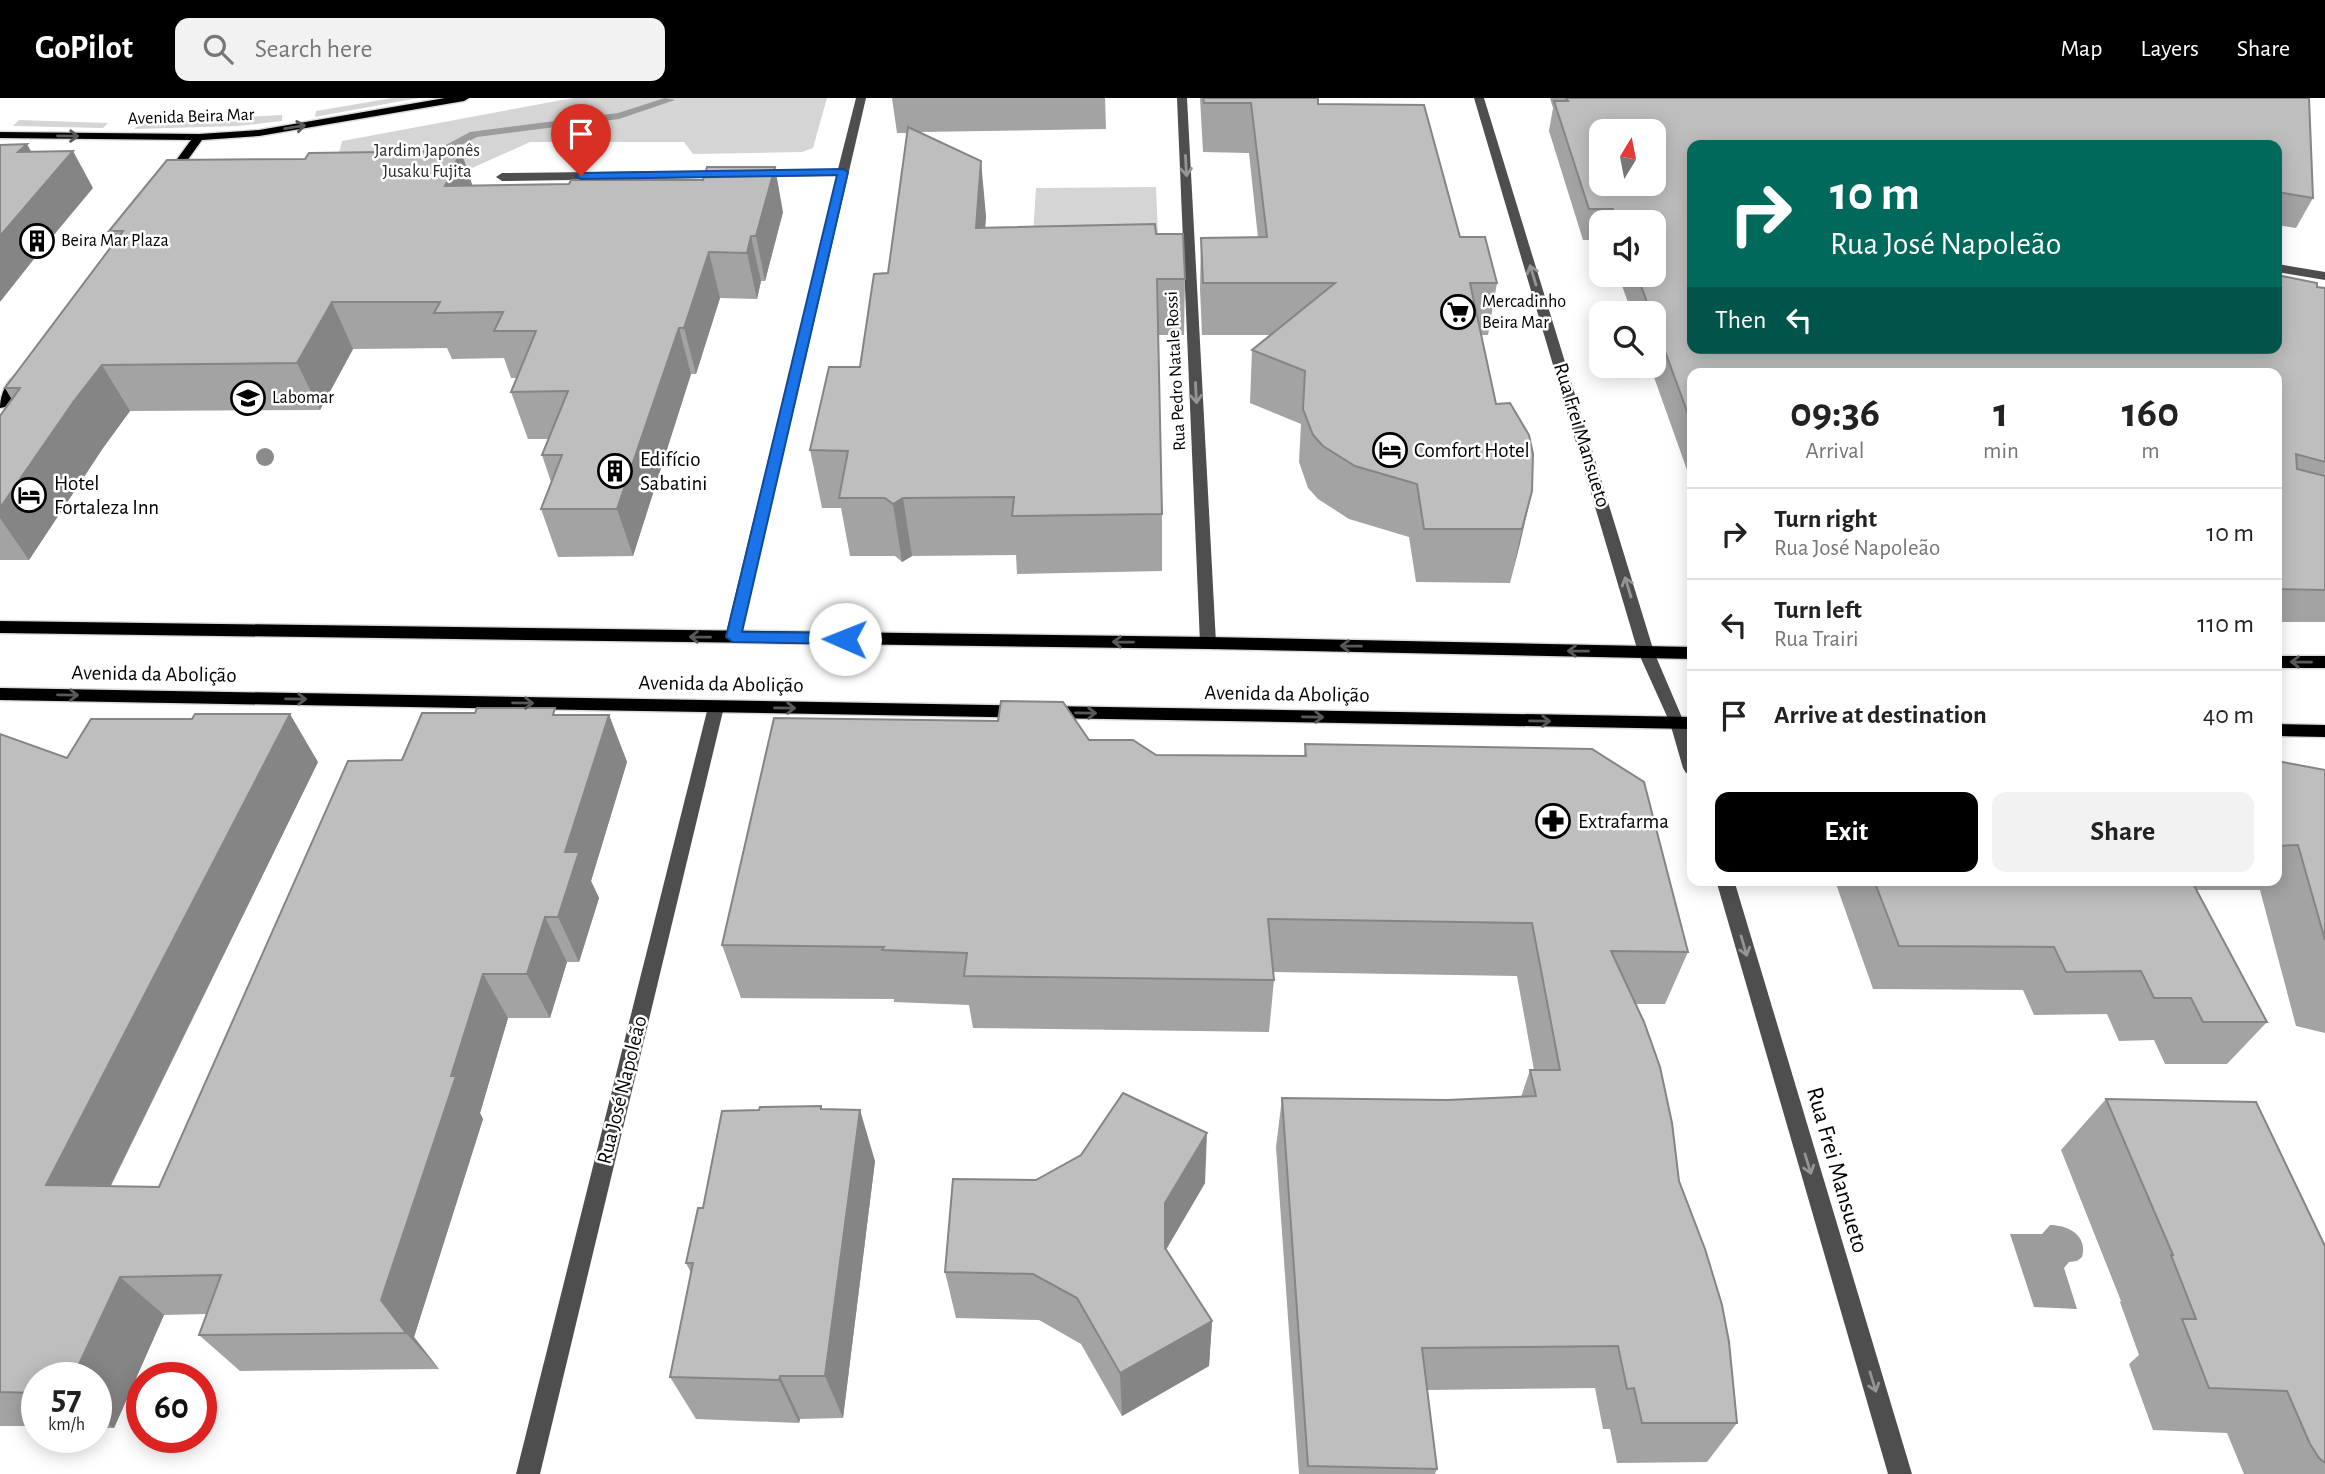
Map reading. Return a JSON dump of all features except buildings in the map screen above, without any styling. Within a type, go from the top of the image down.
[{"type":"main road","name":"Avenida Beira Mar","points":[[0,135],[199,137],[260,133],[464,98]]},
{"type":"main road","points":[[158,193],[199,137]]},
{"type":"main road","points":[[0,404],[33,359]]},
{"type":"main road","points":[[0,627],[1208,643],[1687,653]]},
{"type":"main road","points":[[2282,662],[2325,662]]},
{"type":"main road","name":"Avenida da Abolição","points":[[0,694],[1685,723]]},
{"type":"main road","points":[[2282,730],[2325,731]]},
{"type":"street","points":[[733,637],[861,98]]},
{"type":"street","name":"Rua Pedro Natale Rossi","points":[[1182,98],[1208,643]]},
{"type":"street","name":"Rua Frei Mansueto","points":[[1479,98],[1646,652],[1685,723]]},
{"type":"street","points":[[502,177],[843,172]]},
{"type":"street","points":[[2282,269],[2325,276]]},
{"type":"street","name":"Rua José Napoleão","points":[[528,1474],[716,707]]},
{"type":"street","name":"Rua Frei Mansueto","points":[[1727,886],[1900,1474]]},
{"type":"green space","points":[[392,98],[418,98],[315,117],[316,111]]},
{"type":"green space","name":"Jardim Japonês Jusaku Fujita","points":[[573,98],[827,98],[813,148],[802,152],[693,154],[684,142],[530,142],[461,173],[327,198],[342,141]]},
{"type":"green space","points":[[282,115],[282,121],[238,126],[134,129],[142,122]]},
{"type":"green space","points":[[19,120],[108,123],[103,128],[13,126]]},
{"type":"green space","points":[[1156,187],[1158,235],[1033,236],[1036,188]]},
{"type":"shaded area","points":[[2050,1225],[2070,1230],[2082,1243],[2082,1257],[2069,1262],[2064,1268],[2077,1309],[2034,1307],[2010,1234],[2042,1234]]},
{"type":"waterway","points":[[424,160],[474,134],[619,116],[670,100]]},
{"type":"place","name":"Beira Mar Plaza","points":[[37,241]]},
{"type":"place","name":"Mercadinho Beira Mar","points":[[1458,312]]},
{"type":"place","name":"Labomar","points":[[248,398]]},
{"type":"place","name":"Comfort Hotel","points":[[1390,450]]},
{"type":"place","name":"Edifício Sabatini","points":[[615,471]]},
{"type":"place","name":"Hotel Fortaleza Inn","points":[[29,495]]},
{"type":"place","name":"Extrafarma","points":[[1553,821]]},
{"type":"route","points":[[581,176],[843,172],[733,637],[845,639]]}]
